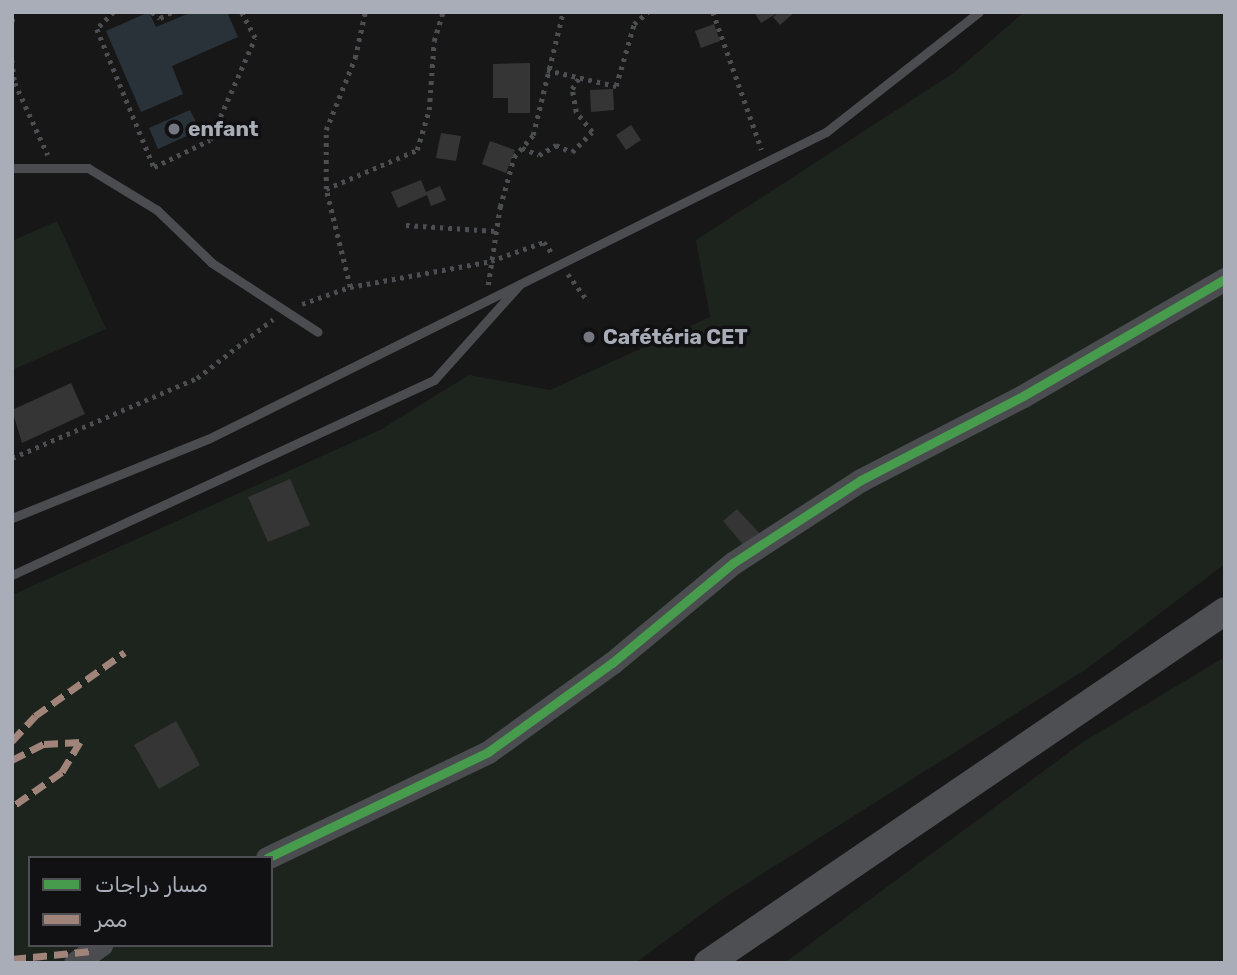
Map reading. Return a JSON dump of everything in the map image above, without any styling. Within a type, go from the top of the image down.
[{"type":"main road","points":[[708,963],[1225,611]]},
{"type":"street","points":[[271,856],[488,752],[612,663],[733,563],[861,480],[1023,396],[1225,279]]},
{"type":"street","points":[[75,963],[99,947]]},
{"type":"lane","points":[[12,518],[208,439],[826,132],[979,12]]},
{"type":"lane","points":[[12,168],[88,168],[157,210],[212,263],[318,332]]},
{"type":"lane","points":[[12,575],[434,380],[523,281]]},
{"type":"path","points":[[12,22],[13,12]]},
{"type":"path","points":[[114,12],[97,29],[154,167],[210,140],[255,38],[241,12]]},
{"type":"path","points":[[152,12],[160,18],[172,12]]},
{"type":"path","points":[[350,287],[326,188],[326,130],[355,58],[365,12]]},
{"type":"path","points":[[326,188],[417,150],[429,110],[434,41],[443,12]]},
{"type":"path","points":[[486,299],[496,231],[514,157],[533,135],[563,12]]},
{"type":"path","points":[[547,70],[615,86],[634,24],[648,12]]},
{"type":"path","points":[[713,12],[767,162]]},
{"type":"path","points":[[12,60],[15,83],[53,166]]},
{"type":"path","points":[[522,148],[539,155],[556,145],[572,152],[592,132],[576,112],[572,89],[579,77]]},
{"type":"path","points":[[406,225],[496,231]]},
{"type":"path","points":[[12,458],[197,378],[285,310],[350,287],[492,261],[544,242],[588,302]]},
{"type":"shaded area","points":[[149,12],[156,27],[192,12],[227,12],[238,37],[172,66],[183,94],[141,112],[106,31]]},
{"type":"shaded area","points":[[1024,12],[1225,12],[1225,564],[1085,670],[724,898],[635,963],[12,963],[12,595],[380,430],[469,375],[550,390],[710,317],[696,240],[955,72]]},
{"type":"shaded area","name":"enfant","points":[[190,110],[200,130],[158,149],[149,128]]},
{"type":"shaded area","points":[[57,221],[106,329],[12,370],[12,241]]},
{"type":"shaded area","points":[[1225,657],[1225,963],[784,963],[1083,742]]},
{"type":"building","points":[[754,12],[779,12],[761,23]]},
{"type":"building","points":[[779,12],[795,12],[780,25],[773,17]]},
{"type":"building","points":[[714,24],[720,41],[701,48],[695,31]]},
{"type":"building","points":[[530,63],[530,113],[508,113],[508,98],[493,98],[493,64]]},
{"type":"building","points":[[613,89],[614,110],[591,112],[590,90]]},
{"type":"building","points":[[631,125],[641,140],[626,150],[616,135]]},
{"type":"building","points":[[441,133],[461,136],[456,161],[436,158]]},
{"type":"building","points":[[490,141],[515,150],[506,173],[482,164]]},
{"type":"building","points":[[421,180],[426,192],[440,186],[446,200],[431,206],[427,195],[398,208],[391,192]]},
{"type":"building","points":[[71,383],[85,414],[22,443],[12,410]]},
{"type":"building","points":[[290,479],[310,525],[268,542],[248,497]]},
{"type":"building","points":[[737,509],[761,535],[746,548],[723,521]]},
{"type":"building","points":[[176,721],[200,765],[159,789],[134,745]]},
{"type":"marked path","points":[[12,741],[35,716],[125,652]]},
{"type":"marked path","points":[[12,760],[44,744],[80,742],[62,772],[12,807]]},
{"type":"marked path","points":[[12,959],[92,951]]},
{"type":"cycle path","points":[[271,856],[488,752],[612,663],[733,563],[861,480],[1023,396],[1225,279]]},
{"type":"place","name":"enfant","points":[[174,129]]},
{"type":"place","name":"Cafétéria CET","points":[[589,337]]}]
